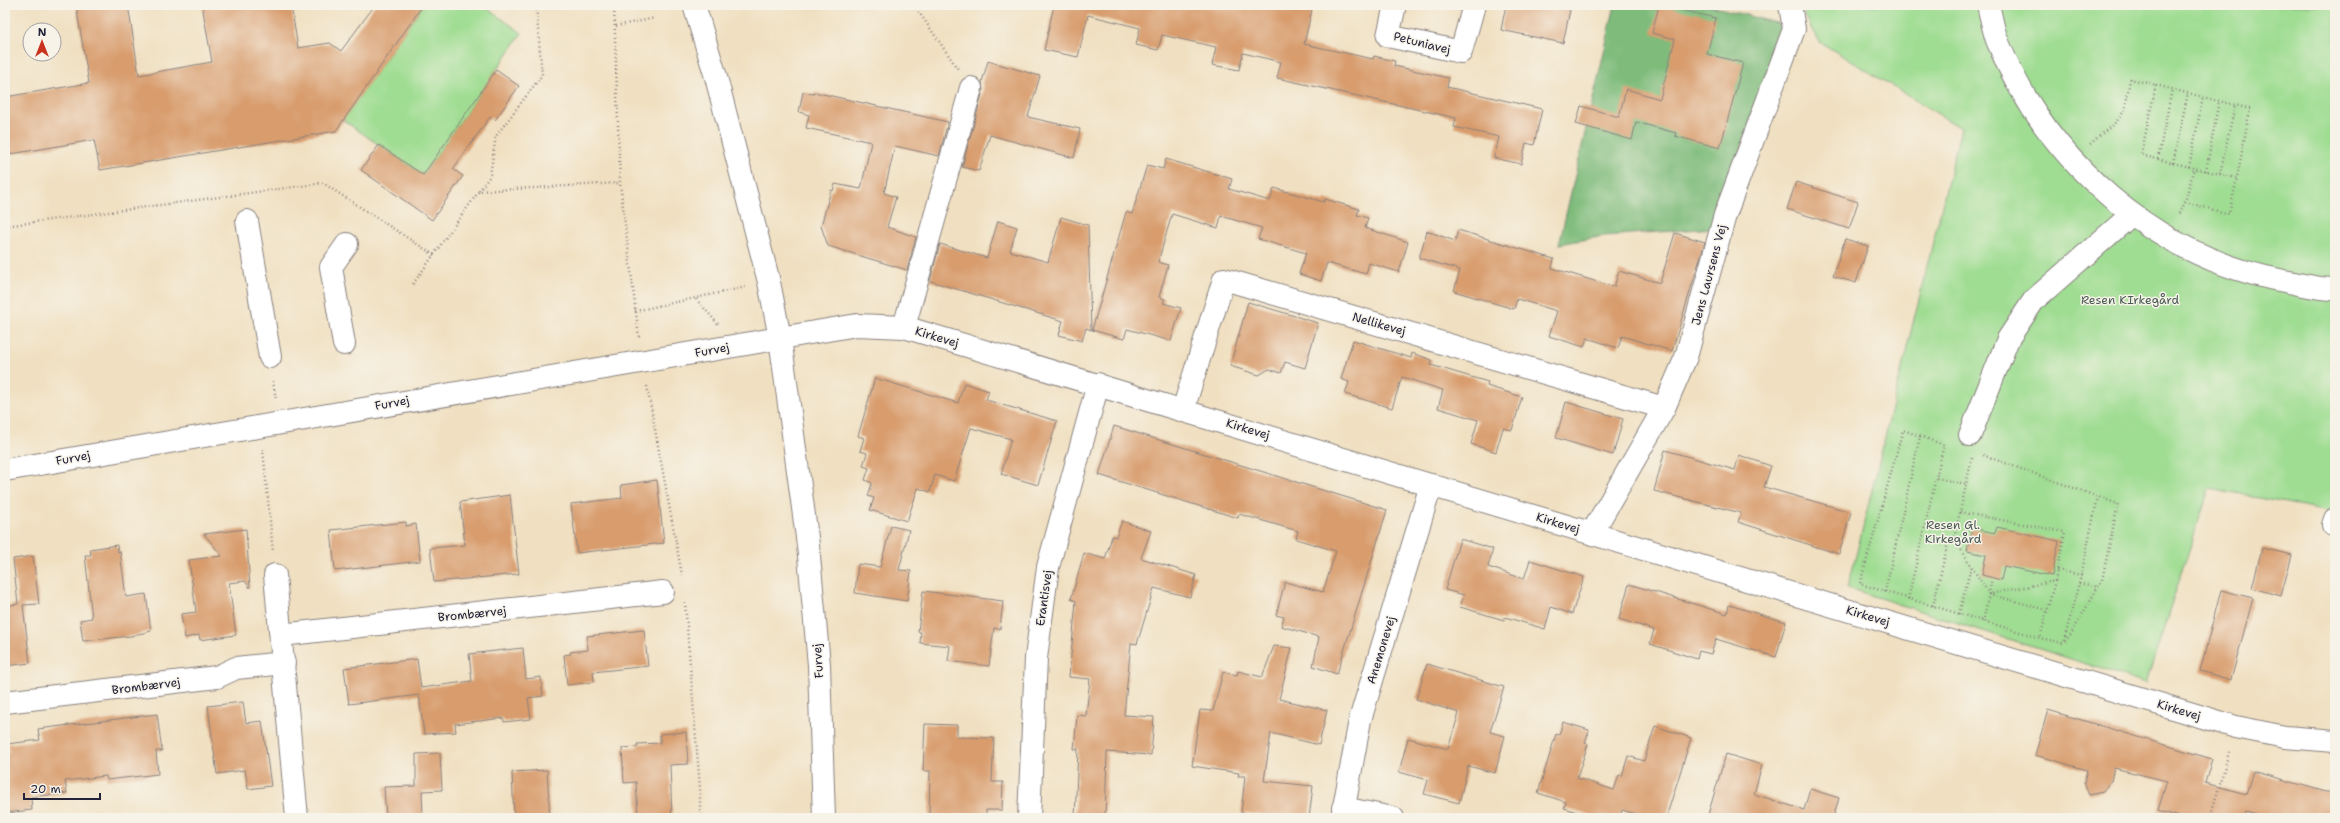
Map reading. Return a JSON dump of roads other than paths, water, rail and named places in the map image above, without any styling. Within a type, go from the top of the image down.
[{"type":"street","name":"Furvej","points":[[694,5],[716,77],[769,282],[780,338],[809,553],[819,665],[824,818]]},
{"type":"street","name":"Petuniavej","points":[[1395,5],[1388,36],[1461,52],[1474,5]]},
{"type":"street","name":"Jens Laursens Vej","points":[[1592,533],[1664,408],[1686,357],[1726,215],[1794,29],[1790,5]]},
{"type":"street","points":[[1988,5],[1997,40],[2030,106],[2071,160],[2131,215],[2192,251],[2257,276],[2335,288]]},
{"type":"street","points":[[904,327],[971,88]]},
{"type":"street","points":[[1972,443],[2008,339],[2034,300],[2131,215]]},
{"type":"street","points":[[247,221],[270,357]]},
{"type":"street","points":[[344,344],[331,267],[347,244]]},
{"type":"street","name":"Nellikevej","points":[[1183,410],[1224,279],[1664,408]]},
{"type":"street","name":"Kirkevej","points":[[780,338],[858,324],[904,327],[1098,384],[2236,727],[2285,737],[2335,741]]},
{"type":"street","name":"Furvej","points":[[5,470],[270,423],[780,338]]},
{"type":"street","name":"Erantisvej","points":[[1029,818],[1036,658],[1048,567],[1098,384]]},
{"type":"street","name":"Anemonevej","points":[[1342,813],[1360,720],[1432,485]]},
{"type":"street","points":[[275,575],[297,818]]},
{"type":"street","name":"Brombærvej","points":[[281,635],[663,592]]},
{"type":"street","name":"Brombærvej","points":[[5,702],[217,677],[236,668],[284,663]]},
{"type":"street","points":[[1342,813],[1393,818]]},
{"type":"park label","name":"Resen KIrkegård","points":[[2130,300]]},
{"type":"park label","name":"Resen Gl. Kirkegård","points":[[1953,532]]}]
